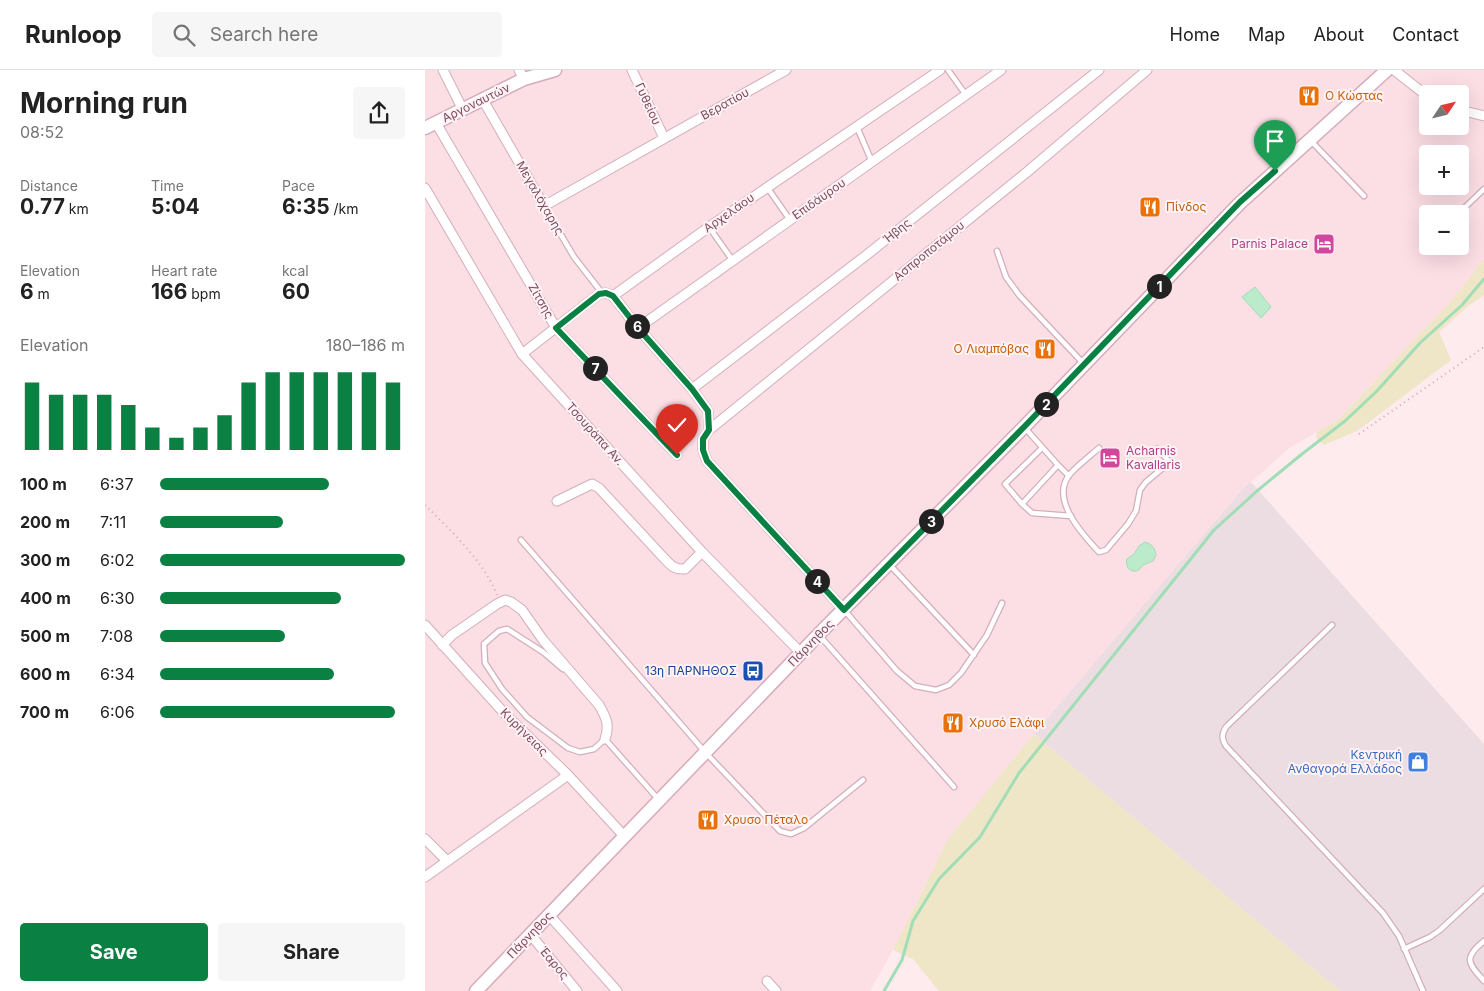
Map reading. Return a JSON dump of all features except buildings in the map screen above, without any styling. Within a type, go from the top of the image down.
[{"type":"main road","name":"Αργοναυτών","points":[[431,125],[483,100],[522,75],[555,70]]},
{"type":"main road","name":"Πάρνηθος","points":[[476,991],[819,634],[1024,427],[1240,202],[1387,70]]},
{"type":"street","points":[[443,70],[463,110]]},
{"type":"street","name":"Γυθείου","points":[[632,70],[665,138]]},
{"type":"street","name":"Βερατίου","points":[[544,206],[786,70]]},
{"type":"street","name":"Αρχελάου","points":[[613,296],[709,227],[940,70]]},
{"type":"street","name":"Επιδάυρου","points":[[638,328],[1001,70]]},
{"type":"street","name":"Ήβης","points":[[692,389],[865,257],[1099,70]]},
{"type":"street","name":"Ασπροποτάμου","points":[[709,430],[1027,172],[1147,70]]},
{"type":"street","points":[[1394,70],[1419,90]]},
{"type":"street","name":"Μεγαλόχαρης","points":[[483,100],[544,206]]},
{"type":"street","points":[[1469,112],[1484,116]]},
{"type":"street","name":"Ζίτσης","points":[[431,125],[556,328],[677,455]]},
{"type":"street","name":"Τσουράπα Αν.","points":[[425,188],[523,354],[702,552],[801,653]]},
{"type":"street","points":[[523,354],[602,293],[613,296],[638,328],[692,389],[708,411],[709,430],[703,439],[703,450],[707,461],[844,610]]},
{"type":"street","points":[[557,501],[592,484],[599,488],[677,570],[685,569],[702,552]]},
{"type":"street","points":[[442,644],[497,604],[505,600],[511,602],[521,610],[543,640],[599,705],[606,716],[608,724],[605,738]]},
{"type":"street","name":"Κυρήνειας","points":[[425,625],[505,714],[568,775],[624,836]]},
{"type":"street","points":[[425,877],[568,775]]},
{"type":"street","points":[[425,839],[447,861]]},
{"type":"street","points":[[549,915],[617,991]]},
{"type":"street","name":"Έαρος","points":[[530,934],[577,991]]},
{"type":"street","points":[[767,981],[776,991]]},
{"type":"lane","points":[[948,70],[966,95]]},
{"type":"lane","points":[[857,126],[872,162]]},
{"type":"lane","points":[[1310,140],[1364,196]]},
{"type":"lane","points":[[767,187],[791,220]]},
{"type":"lane","points":[[1467,205],[1484,189]]},
{"type":"lane","name":"Μεγαλόχαρης","points":[[544,206],[575,257],[602,293]]},
{"type":"lane","points":[[709,227],[733,261]]},
{"type":"lane","points":[[997,251],[1006,277],[1019,295],[1084,364]]},
{"type":"lane","points":[[1024,427],[1069,476]]},
{"type":"lane","points":[[1042,448],[1005,484],[1032,513],[1071,516]]},
{"type":"lane","points":[[1099,448],[1069,476],[1063,491],[1069,513],[1081,532],[1099,552],[1107,550],[1128,524],[1136,511],[1139,490],[1170,462],[1157,449]]},
{"type":"lane","points":[[1022,504],[1058,466]]},
{"type":"lane","points":[[521,540],[705,752],[780,831],[791,834],[804,828],[863,780]]},
{"type":"lane","points":[[888,564],[974,655]]},
{"type":"lane","points":[[844,610],[897,671],[915,686],[936,690],[949,685],[961,673],[990,629],[1002,603]]},
{"type":"lane","points":[[1332,625],[1226,728],[1223,732],[1223,740],[1226,746],[1392,924],[1423,991]]},
{"type":"lane","points":[[581,684],[543,652],[507,629],[499,631],[484,644],[485,663],[503,689],[527,717],[568,748],[580,752],[594,749],[605,738],[659,801]]},
{"type":"lane","points":[[819,634],[953,787]]},
{"type":"lane","points":[[1404,949],[1425,940],[1440,930],[1484,889]]},
{"type":"lane","points":[[1484,941],[1472,952],[1470,958],[1472,968],[1484,981]]},
{"type":"path","points":[[1359,434],[1484,347]]},
{"type":"path","points":[[425,505],[479,564],[494,588],[498,598],[497,604]]},
{"type":"shaded area","points":[[425,70],[1484,70],[1484,259],[1453,299],[1338,420],[1289,448],[1241,491],[1043,723],[948,839],[896,944],[870,991],[425,991]]},
{"type":"shaded area","points":[[1484,259],[1484,295],[1467,307],[1439,332],[1451,360],[1357,431],[1324,445],[1316,438],[1317,432],[1338,420],[1453,299]]},
{"type":"shaded area","points":[[1255,287],[1271,307],[1261,318],[1242,297]]},
{"type":"shaded area","points":[[1251,482],[1484,744],[1484,991],[1340,991],[1034,734],[1241,491]]},
{"type":"shaded area","points":[[1145,542],[1153,547],[1156,555],[1153,561],[1143,565],[1138,570],[1132,571],[1127,567],[1127,559]]},
{"type":"shaded area","points":[[1034,734],[1340,991],[939,991],[913,959],[893,950],[948,839]]},
{"type":"waterway","points":[[884,991],[902,960],[913,921],[939,879],[980,837],[1019,773],[1214,530],[1257,491],[1345,421],[1376,392],[1420,343],[1462,305],[1484,279]]},
{"type":"place","name":"Ο Κώστας","points":[[1309,96]]},
{"type":"place","name":"Πίνδος","points":[[1150,207]]},
{"type":"place","name":"Parnis Palace","points":[[1324,244]]},
{"type":"place","name":"Ο Λιαμπόβας","points":[[1045,349]]},
{"type":"place","name":"Acharnis Kavallaris","points":[[1110,458]]},
{"type":"place","name":"13η ΠΑΡΝΗΘΟΣ","points":[[753,671]]},
{"type":"place","name":"Χρυσό Ελάφι","points":[[953,723]]},
{"type":"place","name":"Κεντρική Ανθαγορά Ελλάδος","points":[[1418,762]]},
{"type":"place","name":"Χρυσο Πέταλο","points":[[708,820]]},
{"type":"route","points":[[677,455],[556,328],[599,294],[606,293],[613,296],[638,328],[692,389],[708,411],[709,430],[703,439],[703,450],[707,461],[844,610],[1024,427],[1240,202],[1275,171]]}]
